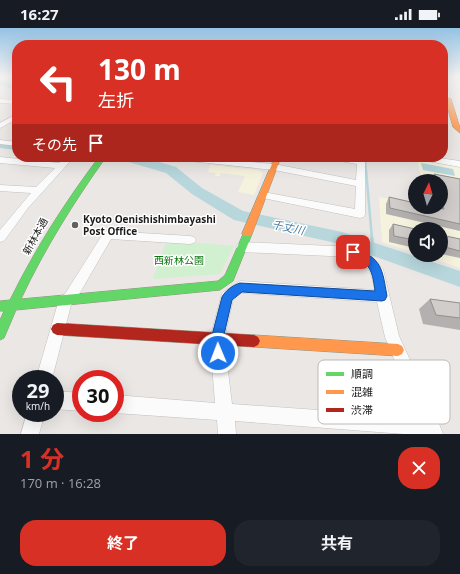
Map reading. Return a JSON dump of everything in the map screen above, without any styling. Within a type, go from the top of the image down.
[{"type":"street","points":[[448,99],[460,101]]},
{"type":"street","points":[[0,101],[12,102]]},
{"type":"street","points":[[448,105],[456,127],[460,131]]},
{"type":"street","points":[[0,126],[12,118]]},
{"type":"street","points":[[0,142],[12,143]]},
{"type":"street","points":[[0,160],[12,161]]},
{"type":"street","points":[[20,162],[61,166]]},
{"type":"street","points":[[0,238],[38,190],[65,162]]},
{"type":"street","name":"新林本通","points":[[0,334],[12,305],[58,218],[80,185],[99,162]]},
{"type":"street","points":[[223,162],[274,167],[360,184]]},
{"type":"street","points":[[0,306],[220,284],[229,278],[276,162]]},
{"type":"street","points":[[263,196],[360,214],[361,162]]},
{"type":"street","points":[[447,162],[460,164]]},
{"type":"street","points":[[0,188],[38,190]]},
{"type":"street","points":[[0,221],[12,221]]},
{"type":"street","points":[[46,370],[57,329],[67,299],[108,235],[190,240]]},
{"type":"street","points":[[242,247],[353,252],[366,258],[377,269],[392,337],[402,360]]},
{"type":"street","points":[[227,434],[217,339],[227,297],[240,288],[382,296]]},
{"type":"street","points":[[57,329],[398,350]]},
{"type":"street","points":[[124,405],[318,420]]},
{"type":"street","points":[[30,434],[33,422]]},
{"type":"street","points":[[357,424],[434,431]]},
{"type":"shaded area","points":[[417,162],[429,162],[460,167],[460,268],[442,262],[448,262],[448,222],[408,222],[408,251],[382,242],[379,197],[408,203],[408,214],[448,214],[448,174],[420,174]]},
{"type":"shaded area","points":[[210,165],[257,170],[263,173],[254,195],[238,192],[245,176],[220,173],[220,176],[216,176],[216,173],[208,172]]},
{"type":"green space","name":"西新林公園","points":[[166,242],[234,246],[220,274],[153,279]]},
{"type":"water","points":[[421,163],[453,169],[455,176],[448,174],[423,170]]},
{"type":"building","points":[[448,177],[460,179],[460,224],[416,214],[448,214]]},
{"type":"building","points":[[389,197],[408,201],[408,212],[390,208]]},
{"type":"building","points":[[393,224],[408,227],[408,239],[394,236]]},
{"type":"building","points":[[448,236],[460,239],[460,251],[448,248]]},
{"type":"building","points":[[430,299],[460,303],[460,318],[436,315]]},
{"type":"waterway","name":"千丈川","points":[[0,145],[12,146]]},
{"type":"waterway","name":"千丈川","points":[[146,162],[171,170],[197,191],[239,216],[342,238],[460,279]]},
{"type":"waterway","points":[[365,162],[366,171]]},
{"type":"waterway","points":[[366,170],[372,239]]},
{"type":"waterway","points":[[372,238],[373,250]]},
{"type":"traffic: fast","points":[[0,334],[33,264],[59,220],[99,162]]},
{"type":"traffic: fast","points":[[0,306],[220,285],[229,278],[247,234]]},
{"type":"traffic: slow","points":[[448,99],[456,127],[460,131]]},
{"type":"traffic: slow","points":[[247,234],[276,162]]},
{"type":"traffic: slow","points":[[254,341],[398,350]]},
{"type":"traffic: jam","points":[[57,329],[254,341]]},
{"type":"place","name":"Kyoto Oenishishimbayashi Post Office","points":[[75,225]]},
{"type":"route","points":[[218,353],[217,339],[227,297],[240,288],[382,296],[377,269],[366,258],[353,252]]}]
